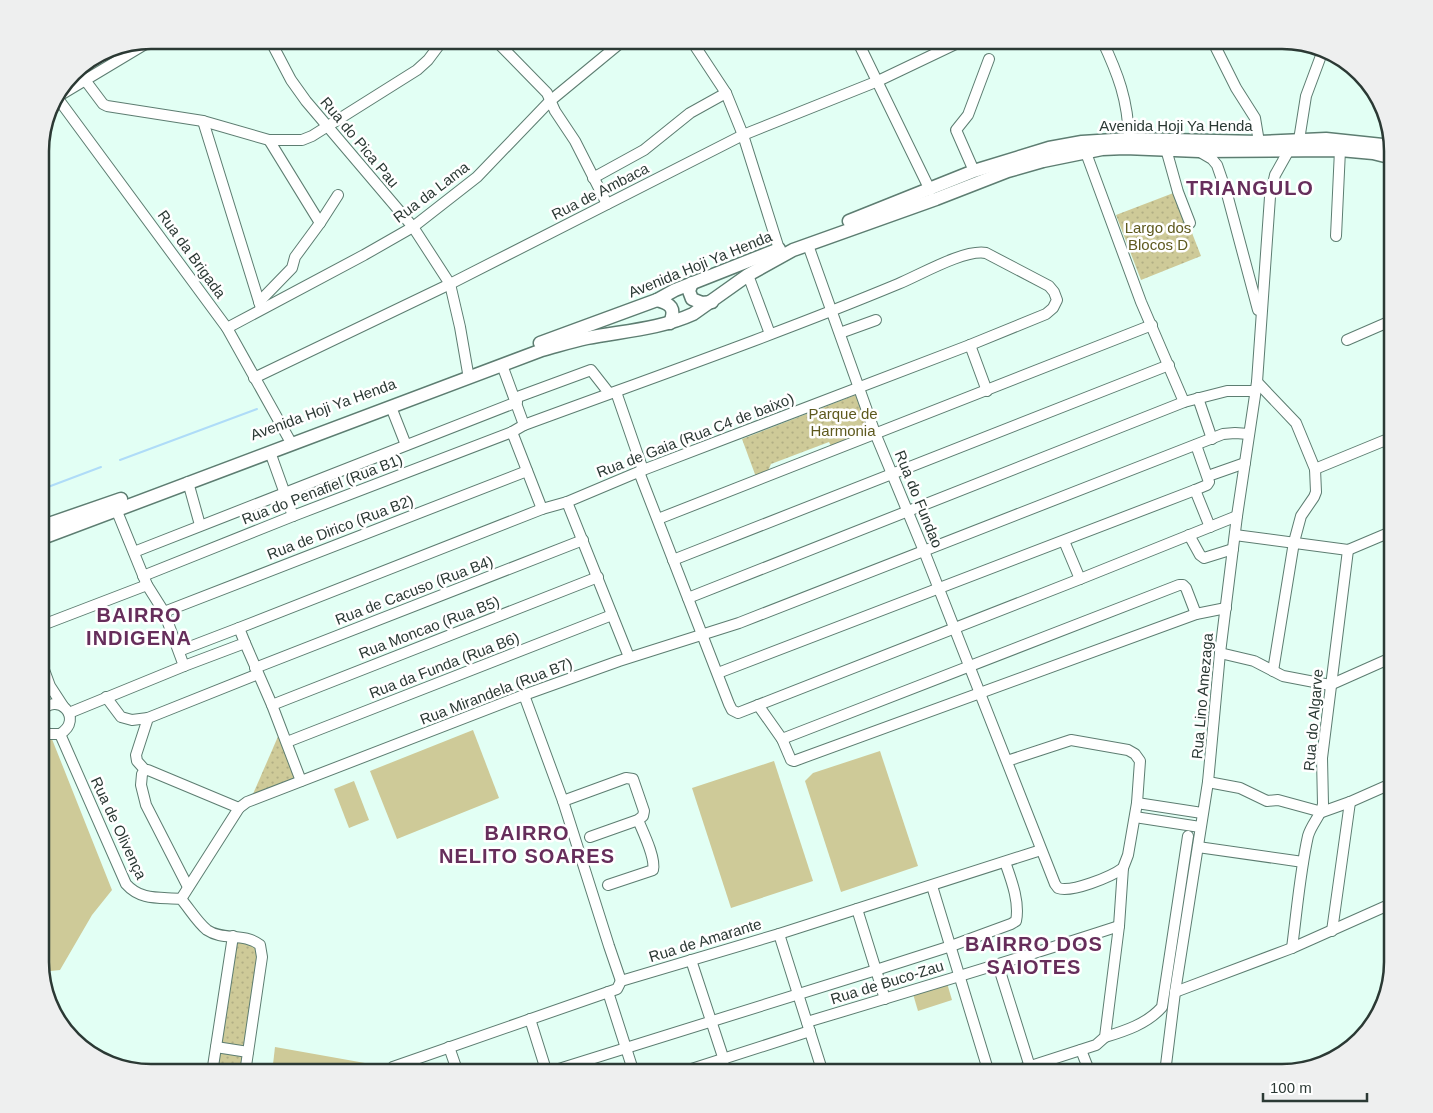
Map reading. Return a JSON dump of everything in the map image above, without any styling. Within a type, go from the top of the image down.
[{"type":"main road","name":"Avenida Hoji Ya Henda","points":[[49,524],[468,373],[521,350],[657,300],[692,283],[974,171],[1049,148],[1082,142],[1129,138],[1259,142],[1326,139],[1384,145]]},
{"type":"main road","name":"Avenida Hoji Ya Henda","points":[[49,535],[542,350],[585,338],[670,323],[693,314],[748,275],[777,258],[1008,171],[1043,161],[1102,149],[1132,148],[1199,151],[1340,150],[1384,156]]},
{"type":"main road","points":[[692,283],[689,291],[692,298],[702,302],[712,302]]},
{"type":"main road","points":[[657,300],[667,303],[673,311],[670,323]]},
{"type":"street","name":"Rua do Pica Pau","points":[[275,49],[291,80],[327,127],[413,226],[450,284],[468,373]]},
{"type":"street","points":[[85,80],[103,104],[107,106],[203,121],[268,140],[302,140],[327,127],[417,70],[436,49]]},
{"type":"street","points":[[507,49],[545,90],[555,111],[575,141],[607,204]]},
{"type":"street","name":"Rua da Lama","points":[[227,328],[260,305],[364,255],[413,226],[482,172],[550,101],[613,49]]},
{"type":"street","points":[[697,49],[726,93],[743,135],[779,249]]},
{"type":"street","points":[[862,49],[930,190]]},
{"type":"street","name":"Rua de Ambaca","points":[[254,378],[450,284],[743,135],[878,81],[945,49]]},
{"type":"street","points":[[1106,49],[1120,80],[1127,108],[1129,138]]},
{"type":"street","points":[[1216,49],[1236,88],[1255,118],[1259,142]]},
{"type":"street","points":[[69,89],[135,50]]},
{"type":"street","points":[[1299,140],[1306,96],[1321,56]]},
{"type":"street","points":[[974,171],[956,130],[968,115],[989,59]]},
{"type":"street","points":[[594,178],[644,150],[690,113],[726,93]]},
{"type":"street","name":"Rua da Brigada","points":[[60,103],[227,328],[289,439]]},
{"type":"street","points":[[203,121],[260,305]]},
{"type":"street","points":[[268,140],[320,223]]},
{"type":"street","points":[[1166,149],[1178,192],[1190,223]]},
{"type":"street","name":"Rua Lino Amezaga","points":[[1166,1064],[1175,992],[1208,782],[1220,653],[1244,463],[1256,387],[1272,187],[1275,175],[1289,150]]},
{"type":"street","points":[[1336,236],[1340,150]]},
{"type":"street","name":"Rua Lino Amezaga","points":[[1199,151],[1212,159],[1217,165],[1244,255],[1260,320]]},
{"type":"street","points":[[1086,153],[1141,302],[1184,402]]},
{"type":"street","points":[[260,305],[294,266],[295,257],[338,196]]},
{"type":"street","name":"Rua do Fundao","points":[[808,245],[875,433],[940,590],[1055,884],[1062,890],[1091,883],[1123,868]]},
{"type":"street","name":"Rua do Penafiel (Rua B1)","points":[[49,622],[293,516],[512,432],[524,424],[832,312],[964,255],[978,251],[986,253],[1049,286],[1057,300],[1053,308],[1046,314]]},
{"type":"street","points":[[1244,255],[1255,261],[1263,257],[1266,251]]},
{"type":"street","points":[[748,275],[770,334]]},
{"type":"street","name":"Rua de Gaia (Rua C4 de baixo)","points":[[179,652],[1046,314]]},
{"type":"street","points":[[840,333],[876,320]]},
{"type":"street","points":[[1347,340],[1384,324]]},
{"type":"street","points":[[658,520],[875,433],[1152,326]]},
{"type":"street","points":[[970,345],[986,390]]},
{"type":"street","points":[[502,364],[524,424]]},
{"type":"street","points":[[674,560],[1169,365]]},
{"type":"street","points":[[134,552],[591,370],[612,392],[688,598],[730,704],[735,712],[738,713],[1237,516]]},
{"type":"street","points":[[688,598],[1184,402],[1227,391],[1256,387],[1296,423],[1315,469],[1314,497],[1301,516],[1294,542],[1273,671]]},
{"type":"street","points":[[1198,398],[1212,439]]},
{"type":"street","points":[[391,407],[406,445]]},
{"type":"street","points":[[512,432],[542,509]]},
{"type":"street","name":"Rua Mirandela (Rua B7)","points":[[238,808],[247,802],[524,695],[629,657],[739,623],[1198,448],[1223,434],[1249,434]]},
{"type":"street","points":[[1315,469],[1384,440]]},
{"type":"street","points":[[718,673],[940,590],[1195,490],[1207,484],[1208,479],[1198,448]]},
{"type":"street","points":[[270,452],[293,516]]},
{"type":"street","points":[[1208,479],[1244,463]]},
{"type":"street","name":"Rua de Dirico (Rua B2)","points":[[164,612],[527,471]]},
{"type":"street","points":[[188,482],[200,525]]},
{"type":"street","points":[[1195,490],[1210,526]]},
{"type":"street","points":[[567,502],[629,657]]},
{"type":"street","points":[[116,509],[145,581],[164,612],[184,666]]},
{"type":"street","points":[[1189,535],[1200,556],[1204,558],[1233,549]]},
{"type":"street","points":[[1235,535],[1348,550],[1384,535]]},
{"type":"street","name":"Rua de Cacuso (Rua B4)","points":[[148,718],[257,671],[583,540]]},
{"type":"street","points":[[1064,541],[1080,579]]},
{"type":"street","name":"Rua do Algarve","points":[[1322,812],[1321,767],[1348,550]]},
{"type":"street","name":"Rua Moncao (Rua B5)","points":[[272,705],[598,577]]},
{"type":"street","points":[[782,739],[1180,585],[1183,586],[1196,614]]},
{"type":"street","points":[[758,705],[782,739],[793,761],[1196,614],[1226,608]]},
{"type":"street","name":"Rua da Funda (Rua B6)","points":[[287,742],[612,615]]},
{"type":"street","points":[[239,628],[287,742],[301,781]]},
{"type":"street","points":[[49,705],[66,710],[106,697],[245,643]]},
{"type":"street","points":[[1220,653],[1254,662],[1284,676],[1330,685],[1384,661]]},
{"type":"street","points":[[49,683],[66,710],[70,722],[68,727],[60,734],[49,734]]},
{"type":"street","points":[[524,695],[563,801],[622,981]]},
{"type":"street","points":[[106,697],[121,717],[132,720],[148,718],[136,755],[137,761],[144,770],[238,808],[181,899],[208,930],[248,938],[260,945],[262,950],[246,1064]]},
{"type":"street","name":"Rua de Olivença","points":[[60,734],[126,884],[133,892],[143,896],[181,899]]},
{"type":"street","points":[[1007,761],[1071,740],[1128,750],[1135,754],[1140,761],[1137,803],[1128,855],[1123,868],[1119,926],[1103,1040]]},
{"type":"street","points":[[144,770],[141,785],[146,805],[188,886]]},
{"type":"street","points":[[563,801],[630,778],[633,779],[644,811],[643,816],[638,820],[590,837]]},
{"type":"street","points":[[1208,782],[1240,788],[1267,801],[1278,800],[1322,812]]},
{"type":"street","points":[[1292,948],[1303,862],[1311,826],[1322,812],[1384,787]]},
{"type":"street","points":[[1332,931],[1350,802]]},
{"type":"street","points":[[1137,803],[1202,813]]},
{"type":"street","points":[[1134,817],[1200,827]]},
{"type":"street","points":[[608,886],[653,870],[654,866],[650,852],[638,820]]},
{"type":"street","points":[[1039,1064],[1082,1050],[1130,1030],[1162,1007],[1188,836]]},
{"type":"street","points":[[1198,846],[1303,862]]},
{"type":"street","name":"Rua de Amarante","points":[[401,1064],[608,992],[617,988],[622,981],[779,934],[1041,850]]},
{"type":"street","points":[[575,1064],[951,946],[1011,924],[1016,921],[1017,908],[1005,862]]},
{"type":"street","points":[[932,886],[986,1064]]},
{"type":"street","points":[[1175,992],[1292,948],[1384,907]]},
{"type":"street","points":[[858,909],[885,999]]},
{"type":"street","name":"Rua de Buco-Zau","points":[[711,1064],[885,999],[1119,926]]},
{"type":"street","points":[[779,934],[820,1064]]},
{"type":"street","points":[[213,1064],[233,936]]},
{"type":"street","points":[[691,960],[724,1060]]},
{"type":"street","points":[[998,965],[1029,1064]]},
{"type":"street","points":[[608,992],[631,1064]]},
{"type":"street","points":[[530,1019],[543,1064]]},
{"type":"street","points":[[216,1047],[248,1052]]},
{"type":"street","points":[[449,1047],[455,1064]]},
{"type":"street","points":[[1082,1050],[1087,1064]]},
{"type":"green space","name":"Largo dos Blocos D","points":[[1176,192],[1201,256],[1141,280],[1116,215]]},
{"type":"green space","name":"Parque de Harmonia","points":[[858,394],[872,433],[832,448],[829,442],[771,464],[767,473],[756,477],[742,439]]},
{"type":"green space","points":[[857,416],[864,434],[832,447],[826,428]]},
{"type":"green space","points":[[473,730],[499,798],[397,839],[370,771]]},
{"type":"green space","points":[[49,732],[112,890],[92,915],[60,970],[49,971],[49,969]]},
{"type":"green space","points":[[280,732],[296,779],[253,794]]},
{"type":"green space","points":[[880,751],[918,866],[841,892],[805,781],[813,773]]},
{"type":"green space","points":[[774,761],[813,881],[731,908],[692,788]]},
{"type":"green space","points":[[354,781],[369,820],[349,828],[334,789]]},
{"type":"green space","points":[[236,941],[252,944],[258,950],[246,1049],[220,1045]]},
{"type":"green space","points":[[947,983],[952,1000],[918,1011],[913,994]]},
{"type":"green space","points":[[275,1047],[365,1063],[365,1064],[273,1064]]},
{"type":"green space","points":[[219,1052],[245,1056],[244,1064],[217,1064]]},
{"type":"waterway","points":[[120,460],[257,409]]},
{"type":"waterway","points":[[49,487],[101,467]]},
{"type":"district","name":"TRIANGULO","points":[[1250,188]]},
{"type":"district","name":"BAIRRO INDIGENA","points":[[139,626]]},
{"type":"district","name":"BAIRRO NELITO SOARES","points":[[527,844]]},
{"type":"district","name":"BAIRRO DOS SAIOTES","points":[[1034,956]]}]
